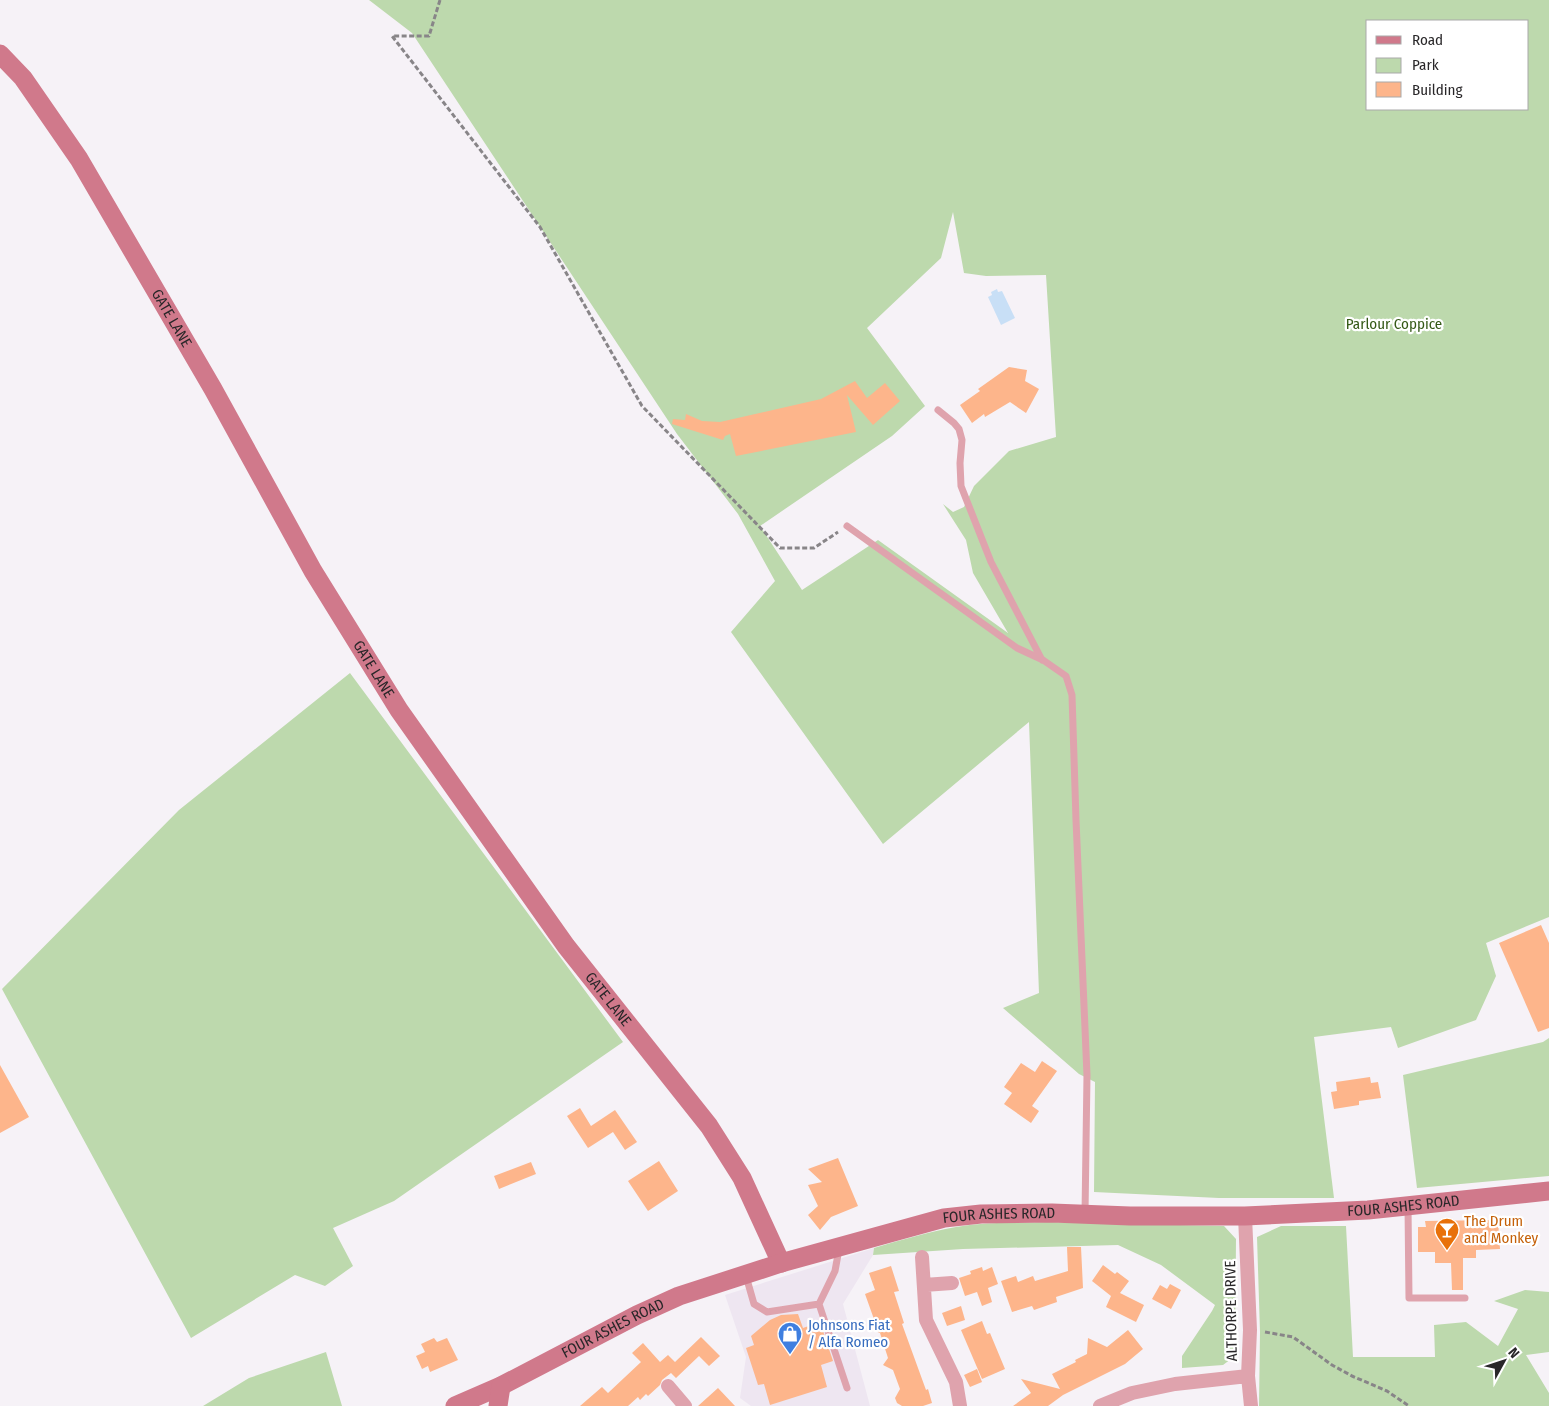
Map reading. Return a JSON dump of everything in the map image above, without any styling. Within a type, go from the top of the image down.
[{"type":"street","name":"GATE LANE","points":[[0,54],[22,78],[78,159],[213,388],[313,571],[398,710],[566,946],[709,1126],[742,1178],[781,1263]]},
{"type":"street","name":"FOUR ASHES ROAD","points":[[455,1406],[501,1386],[636,1315],[679,1296],[781,1263],[944,1218],[981,1214],[1052,1213],[1130,1216],[1245,1216],[1368,1210],[1549,1191]]},
{"type":"street","name":"ALTHORPE DRIVE","points":[[1245,1216],[1250,1330],[1248,1376],[1251,1406]]},
{"type":"street","points":[[922,1257],[926,1320],[956,1382],[960,1406]]},
{"type":"street","points":[[924,1285],[952,1283]]},
{"type":"street","points":[[1100,1406],[1132,1392],[1175,1384],[1248,1376]]},
{"type":"street","points":[[498,1406],[501,1386]]},
{"type":"street","points":[[668,1386],[684,1405]]},
{"type":"lane","points":[[938,410],[959,429],[962,440],[960,486],[992,562],[1043,660]]},
{"type":"lane","points":[[847,526],[1017,648],[1043,660],[1066,676],[1072,695],[1076,830],[1088,1075],[1085,1214]]},
{"type":"lane","points":[[1408,1205],[1409,1298],[1465,1298]]},
{"type":"lane","points":[[840,1246],[835,1270],[819,1304],[847,1388]]},
{"type":"lane","points":[[745,1274],[754,1304],[767,1312],[819,1304]]},
{"type":"path","points":[[440,0],[429,36],[392,36],[540,227],[642,406],[780,548],[814,548],[847,526]]},
{"type":"path","points":[[1250,1330],[1293,1337],[1332,1365],[1387,1391],[1409,1406]]},
{"type":"shaded area","points":[[874,1248],[873,1255],[843,1304],[870,1406],[751,1406],[740,1398],[746,1357],[725,1295]]},
{"type":"green space","name":"Parlour Coppice","points":[[369,0],[1549,0],[1549,917],[1486,943],[1496,976],[1476,1020],[1398,1048],[1391,1027],[1314,1037],[1334,1198],[1219,1198],[1094,1192],[1095,1082],[1079,1074],[1003,1008],[1039,993],[1029,722],[883,844],[731,632],[775,581],[738,514],[677,434],[412,33]],"holes":[[[953,212],[964,273],[986,276],[1046,275],[1056,437],[1009,451],[974,486],[964,507],[953,512],[943,504],[966,540],[973,573],[1008,633],[878,540],[802,590],[760,526],[892,436],[925,406],[867,328],[941,258]]]},
{"type":"green space","points":[[350,673],[623,1042],[394,1201],[333,1228],[353,1266],[325,1286],[295,1275],[191,1338],[2,989],[179,810]]},
{"type":"green space","points":[[1549,1038],[1549,1176],[1417,1188],[1403,1075],[1543,1042]]},
{"type":"green space","points":[[1048,1222],[1224,1226],[1236,1239],[1235,1356],[1223,1365],[1182,1368],[1182,1356],[1215,1305],[1161,1265],[1118,1245],[963,1249],[873,1255],[874,1248],[956,1227],[990,1223]]},
{"type":"green space","points":[[1281,1226],[1346,1226],[1353,1357],[1435,1357],[1434,1325],[1466,1322],[1498,1346],[1518,1309],[1494,1301],[1525,1290],[1549,1292],[1549,1352],[1526,1355],[1549,1393],[1549,1406],[1259,1406],[1260,1332],[1257,1237]]},
{"type":"green space","points":[[326,1352],[342,1406],[203,1406],[249,1378]]},
{"type":"water","points":[[997,289],[998,292],[1002,291],[1015,318],[1001,325],[988,297],[992,295],[991,292]]},
{"type":"building","points":[[1009,367],[1027,370],[1025,381],[1039,389],[1026,413],[1010,402],[985,417],[984,414],[972,423],[960,405],[980,391],[978,389]]},
{"type":"building","points":[[855,381],[867,398],[885,383],[900,401],[873,425],[847,395],[856,432],[736,456],[730,434],[725,436],[723,440],[672,424],[673,419],[685,420],[686,414],[702,421],[720,422],[821,399]]},
{"type":"building","points":[[1541,925],[1549,943],[1549,1028],[1538,1032],[1499,943]]},
{"type":"building","points":[[1042,1061],[1057,1071],[1032,1106],[1039,1111],[1031,1123],[1004,1104],[1012,1093],[1004,1087],[1021,1063],[1035,1072]]},
{"type":"building","points":[[0,1065],[29,1117],[0,1133]]},
{"type":"building","points":[[1370,1077],[1371,1083],[1378,1082],[1381,1098],[1359,1101],[1359,1105],[1334,1109],[1331,1092],[1337,1091],[1336,1082]]},
{"type":"building","points":[[580,1108],[591,1126],[615,1110],[637,1142],[625,1150],[613,1132],[588,1148],[567,1116]]},
{"type":"building","points":[[838,1158],[858,1206],[831,1217],[820,1230],[808,1215],[818,1206],[808,1185],[822,1182],[808,1169]]},
{"type":"building","points":[[659,1161],[678,1191],[648,1211],[628,1181]]},
{"type":"building","points":[[531,1162],[536,1174],[499,1189],[494,1176]]},
{"type":"building","name":"The Drum and Monkey","points":[[1498,1220],[1500,1249],[1476,1250],[1476,1258],[1463,1258],[1463,1290],[1452,1290],[1451,1263],[1435,1263],[1435,1252],[1418,1252],[1418,1227],[1426,1227],[1425,1221]]},
{"type":"building","points":[[1067,1247],[1081,1247],[1083,1288],[1056,1297],[1057,1302],[1034,1310],[1032,1306],[1012,1312],[1001,1281],[1016,1276],[1018,1282],[1033,1276],[1035,1281],[1068,1271]]},
{"type":"building","points":[[1103,1265],[1129,1281],[1120,1293],[1144,1305],[1136,1322],[1106,1307],[1111,1296],[1092,1281]]},
{"type":"building","points":[[891,1266],[899,1291],[894,1292],[904,1323],[902,1324],[932,1403],[923,1406],[902,1406],[897,1403],[895,1398],[900,1389],[893,1370],[883,1365],[888,1358],[880,1333],[871,1329],[875,1322],[865,1294],[875,1290],[869,1273]]},
{"type":"building","points":[[982,1267],[983,1271],[992,1267],[998,1284],[988,1288],[992,1302],[982,1306],[977,1292],[965,1296],[959,1278],[971,1274],[970,1271]]},
{"type":"building","points":[[1170,1284],[1181,1290],[1171,1309],[1152,1299],[1160,1285],[1167,1289]]},
{"type":"building","points":[[961,1306],[965,1320],[947,1326],[942,1313]]},
{"type":"building","name":"Johnsons Fiat / Alfa Romeo","points":[[798,1314],[803,1328],[820,1322],[833,1361],[821,1365],[827,1387],[770,1405],[764,1384],[758,1385],[746,1348],[754,1345],[751,1336],[770,1320],[781,1315]]},
{"type":"building","points":[[982,1321],[987,1334],[990,1333],[1005,1369],[982,1379],[961,1330]]},
{"type":"building","points":[[1128,1330],[1143,1349],[1125,1364],[1063,1395],[1048,1406],[1013,1406],[1031,1393],[1021,1379],[1060,1389],[1052,1374],[1087,1354],[1088,1338],[1107,1347]]},
{"type":"building","points":[[701,1337],[720,1356],[709,1366],[699,1356],[676,1378],[671,1373],[648,1396],[646,1394],[640,1400],[638,1397],[628,1406],[580,1406],[602,1387],[608,1393],[641,1362],[632,1353],[643,1343],[660,1362],[668,1355],[675,1362]]},
{"type":"building","points":[[434,1338],[437,1342],[447,1338],[458,1360],[430,1372],[428,1366],[422,1369],[416,1356],[425,1352],[421,1344]]},
{"type":"building","points":[[977,1369],[982,1382],[970,1387],[964,1375]]},
{"type":"building","points":[[718,1388],[735,1406],[698,1406]]},
{"type":"place","name":"The Drum and Monkey","points":[[1447,1251]]},
{"type":"place","name":"Johnsons Fiat / Alfa Romeo","points":[[790,1355]]}]
